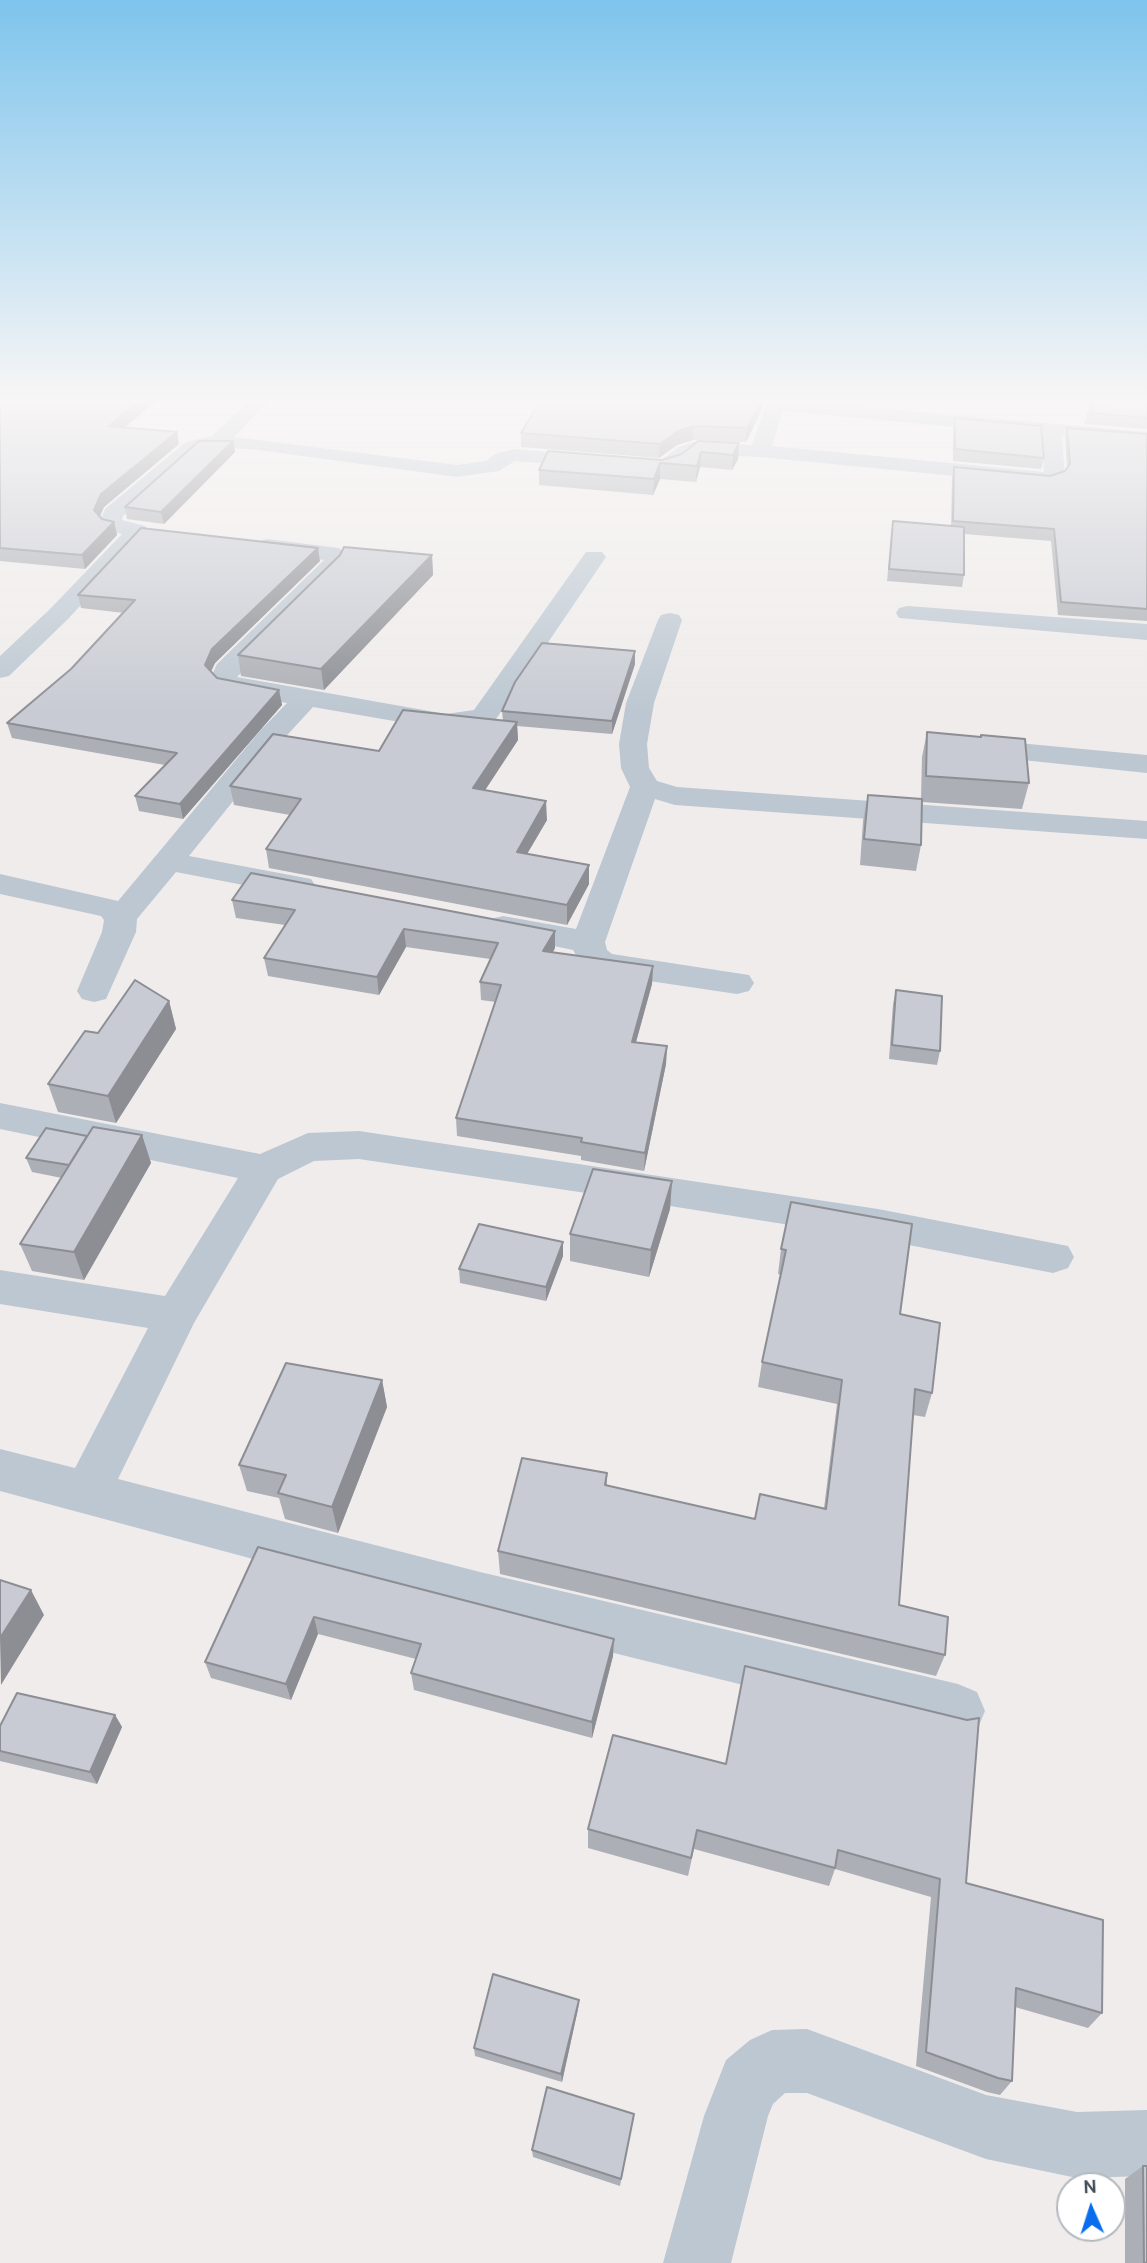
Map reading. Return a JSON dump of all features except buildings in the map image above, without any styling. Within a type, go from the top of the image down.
[{"type":"street","points":[[127,502],[114,513],[110,521],[114,526],[163,534]]},
{"type":"street","points":[[0,670],[59,614],[137,531]]},
{"type":"street","points":[[241,543],[331,554],[336,557],[332,568],[226,670],[223,679],[231,685],[446,722],[467,721],[484,716],[594,557]]},
{"type":"street","points":[[908,613],[1147,632]]},
{"type":"street","points":[[670,620],[640,703],[633,744],[635,768],[645,787],[675,796],[1147,830]]},
{"type":"street","points":[[94,991],[119,932],[121,918],[269,738],[307,698]]},
{"type":"street","points":[[974,748],[1147,764]]},
{"type":"street","points":[[645,787],[588,942],[592,955],[602,963],[737,983]]},
{"type":"street","points":[[168,861],[331,892]]},
{"type":"street","points":[[0,884],[112,909],[121,918]]},
{"type":"street","points":[[480,921],[588,942]]},
{"type":"street","points":[[0,1116],[264,1169]]},
{"type":"street","points":[[87,1492],[176,1315],[264,1169],[308,1147],[359,1145],[757,1204],[1053,1256]]},
{"type":"street","points":[[0,1287],[176,1315]]},
{"type":"street","points":[[0,1470],[480,1596],[958,1711]]},
{"type":"street","points":[[697,2263],[740,2105],[749,2083],[772,2062],[807,2061],[986,2127],[1077,2144],[1147,2143]]}]
